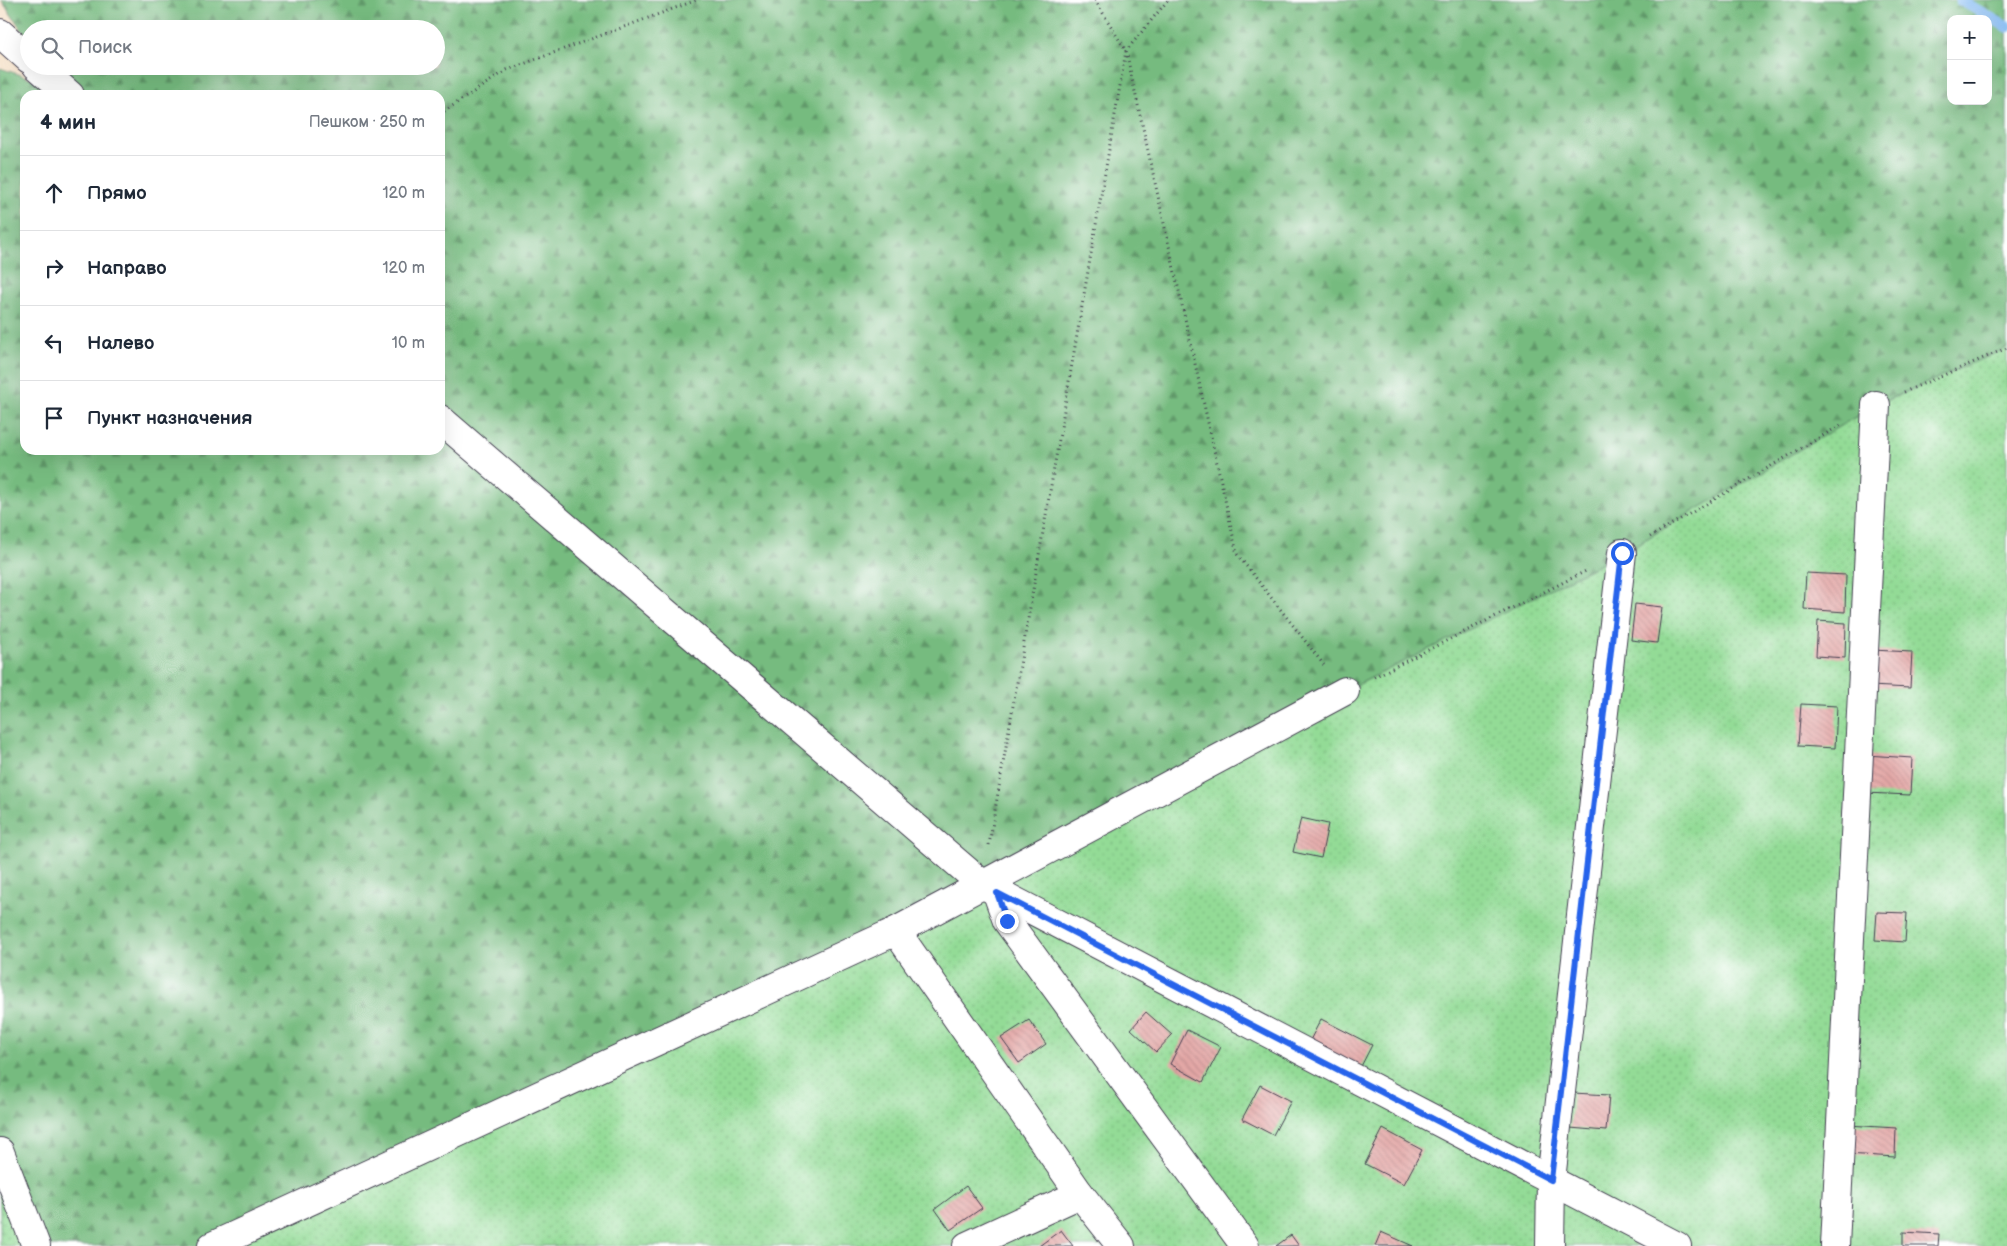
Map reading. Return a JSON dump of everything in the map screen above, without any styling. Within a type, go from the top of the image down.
[{"type":"street","points":[[0,33],[20,50]]},
{"type":"street","points":[[47,75],[64,90]]},
{"type":"street","points":[[1835,1246],[1876,405]]},
{"type":"street","points":[[445,423],[990,888],[1677,1246]]},
{"type":"street","points":[[1550,1246],[1551,1180],[1622,553]]},
{"type":"street","points":[[212,1246],[990,888],[1345,691]]},
{"type":"street","points":[[990,888],[1007,921],[1246,1246]]},
{"type":"street","points":[[896,932],[1080,1194],[1120,1246]]},
{"type":"street","points":[[0,1152],[36,1246]]},
{"type":"street","points":[[967,1246],[1080,1194]]},
{"type":"path","points":[[445,111],[507,70],[697,0]]},
{"type":"path","points":[[1095,0],[1126,51],[1236,554],[1345,691]]},
{"type":"path","points":[[990,888],[1126,51],[1168,0]]},
{"type":"path","points":[[1876,405],[2007,348]]},
{"type":"green space","points":[[1,0],[2007,0],[2007,348],[1876,405],[1622,553],[1345,691],[982,884],[212,1246],[36,1246],[0,1152],[0,68],[63,89],[53,75],[445,75],[445,20],[20,20],[20,27]]},
{"type":"green space","points":[[2007,348],[2007,1246],[212,1246],[1345,691],[1622,553],[1876,405]]},
{"type":"green space","points":[[0,1152],[36,1246],[0,1246]]},
{"type":"building","points":[[1806,573],[1846,575],[1845,612],[1804,609]]},
{"type":"building","points":[[1635,604],[1662,607],[1657,643],[1631,640]]},
{"type":"building","points":[[1818,621],[1846,623],[1845,658],[1816,656]]},
{"type":"building","points":[[1872,650],[1912,652],[1910,688],[1870,686]]},
{"type":"building","points":[[1801,704],[1837,706],[1835,748],[1798,746]]},
{"type":"building","points":[[1866,755],[1912,758],[1910,795],[1865,793]]},
{"type":"building","points":[[1301,818],[1328,824],[1321,858],[1293,852]]},
{"type":"building","points":[[1877,912],[1907,913],[1905,942],[1875,940]]},
{"type":"building","points":[[1146,1012],[1172,1035],[1156,1052],[1131,1029]]},
{"type":"building","points":[[1321,1019],[1372,1045],[1355,1078],[1304,1052]]},
{"type":"building","points":[[1029,1020],[1046,1044],[1019,1063],[1001,1038]]},
{"type":"building","points":[[1187,1030],[1221,1047],[1203,1082],[1170,1064]]},
{"type":"building","points":[[1260,1085],[1291,1101],[1273,1135],[1242,1119]]},
{"type":"building","points":[[1573,1093],[1609,1095],[1606,1131],[1570,1128]]},
{"type":"building","points":[[1848,1125],[1896,1128],[1895,1157],[1846,1154]]},
{"type":"building","points":[[1383,1129],[1422,1150],[1404,1184],[1365,1164]]},
{"type":"building","points":[[966,1186],[982,1208],[950,1230],[935,1209]]},
{"type":"building","points":[[1061,1230],[1073,1246],[1039,1246]]},
{"type":"building","points":[[1381,1232],[1413,1246],[1375,1246]]},
{"type":"building","points":[[1903,1232],[1939,1234],[1938,1246],[1903,1246]]},
{"type":"building","points":[[1291,1235],[1299,1246],[1276,1246]]},
{"type":"waterway","points":[[1960,0],[2007,27]]},
{"type":"route","points":[[1007,921],[997,893],[1551,1180],[1622,553]]}]
